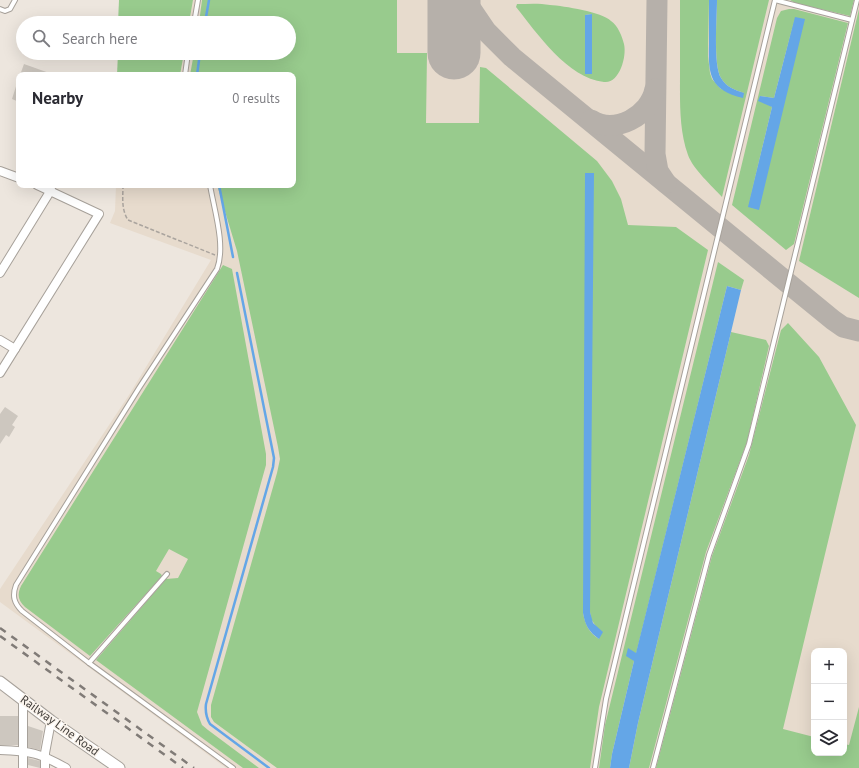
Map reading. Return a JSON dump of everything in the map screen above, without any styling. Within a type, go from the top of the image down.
[{"type":"street","points":[[0,171],[16,177]]},
{"type":"street","points":[[0,373],[99,214],[98,212],[45,188]]},
{"type":"street","points":[[0,273],[51,190]]},
{"type":"street","points":[[0,340],[15,350]]},
{"type":"street","name":"Railway Line Road","points":[[0,682],[51,721],[119,768]]},
{"type":"street","points":[[23,699],[23,768]]},
{"type":"street","points":[[45,768],[45,756],[51,721]]},
{"type":"street","points":[[0,750],[23,750],[45,756],[66,768]]},
{"type":"lane","points":[[0,9],[5,11],[10,10],[15,0]]},
{"type":"lane","points":[[195,16],[198,0]]},
{"type":"lane","points":[[595,768],[606,699],[775,0],[852,20]]},
{"type":"lane","points":[[653,768],[709,555],[749,444],[857,0]]},
{"type":"lane","points":[[185,72],[187,60]]},
{"type":"lane","points":[[211,188],[220,241],[219,264],[213,276],[139,388],[16,585],[14,599],[17,606],[22,611],[89,663],[233,768]]},
{"type":"lane","points":[[89,663],[166,574]]},
{"type":"path","points":[[123,188],[124,214],[128,220],[220,257]]},
{"type":"shaded area","points":[[193,0],[859,0],[859,768],[226,768],[0,602],[0,589],[129,395],[211,260],[110,223],[115,211],[116,188],[296,188],[296,72],[181,72],[183,60],[296,60],[296,16],[190,16]]},
{"type":"green space","points":[[119,0],[193,0],[190,16],[118,16]]},
{"type":"green space","points":[[202,0],[397,0],[397,53],[427,53],[426,123],[479,123],[480,67],[486,68],[597,161],[612,181],[621,199],[628,225],[676,227],[708,250],[599,707],[590,768],[277,768],[214,722],[211,717],[211,705],[280,459],[237,251],[218,188],[296,188],[296,72],[191,72],[193,60],[296,60],[296,16],[200,16]],"holes":[[[590,612],[591,619],[597,628],[599,639],[588,628],[583,613]]]},
{"type":"green space","points":[[680,0],[709,0],[708,56],[712,79],[721,89],[744,93],[725,84],[719,72],[716,52],[717,0],[769,0],[722,197],[703,177],[690,160],[683,136],[680,106]]},
{"type":"green space","points":[[790,0],[854,0],[850,16],[795,3]]},
{"type":"green space","points":[[517,4],[538,4],[573,8],[606,18],[618,28],[624,44],[625,49],[623,62],[618,74],[614,79],[604,82],[590,79],[578,72],[554,53],[516,7]],"holes":[[[592,14],[592,74],[585,74],[585,15]]]},
{"type":"green space","points":[[794,9],[848,23],[794,244],[786,250],[732,205],[777,18],[781,11]],"holes":[[[795,17],[748,207],[772,107],[760,96],[774,98]]]},
{"type":"green space","points":[[859,9],[859,298],[799,261]]},
{"type":"green space","points":[[118,60],[183,60],[181,72],[117,72]]},
{"type":"green space","points":[[718,262],[744,280],[741,290],[727,286],[636,654],[629,649],[634,661],[610,768],[599,768],[605,725]]},
{"type":"green space","points":[[223,265],[232,269],[266,454],[266,465],[197,712],[202,725],[259,768],[243,768],[96,660],[166,579],[178,578],[188,559],[169,549],[156,571],[162,576],[90,656],[25,607],[20,600],[19,595],[21,586]]},
{"type":"green space","points":[[788,323],[819,357],[856,425],[783,729],[811,736],[811,756],[847,756],[847,745],[849,745],[859,707],[859,768],[656,768],[712,556],[749,455],[781,330]]},
{"type":"green space","points":[[731,332],[766,340],[769,346],[747,442],[706,552],[649,768],[629,768],[638,723]]},
{"type":"water","points":[[709,0],[717,0],[716,52],[721,78],[728,86],[744,93],[743,98],[724,91],[717,86],[713,80],[709,64]]},
{"type":"water","points":[[592,14],[592,74],[585,74],[585,15]]},
{"type":"water","points":[[795,17],[805,19],[759,210],[748,207],[772,107],[758,101],[760,96],[774,98]]},
{"type":"water","points":[[585,173],[594,173],[590,612],[593,623],[603,632],[599,639],[588,628],[583,613]]},
{"type":"water","points":[[727,286],[741,290],[638,723],[629,768],[610,768],[634,661],[626,656],[628,648],[636,653]]},
{"type":"building","points":[[24,64],[46,72],[21,72]]},
{"type":"building","points":[[16,86],[16,101],[12,99]]},
{"type":"building","points":[[5,407],[18,416],[12,425],[15,427],[9,437],[6,435],[0,444],[0,414]]},
{"type":"building","points":[[0,716],[18,716],[18,745],[0,745]]},
{"type":"building","points":[[28,726],[43,731],[40,750],[28,747]]},
{"type":"building","points":[[28,758],[40,761],[40,768],[28,765]]},
{"type":"waterway","points":[[206,16],[209,0]]},
{"type":"waterway","points":[[197,72],[199,60]]},
{"type":"waterway","points":[[220,188],[233,257]]},
{"type":"waterway","points":[[237,273],[274,458],[273,467],[206,704],[206,712],[210,724],[269,768]]},
{"type":"taxiway","points":[[465,0],[486,31],[512,57],[833,320],[843,327],[859,331]]},
{"type":"taxiway","points":[[657,0],[655,154],[658,171],[666,183]]},
{"type":"taxiway","points":[[591,120],[600,124],[610,125],[620,124],[630,120],[639,115],[646,107],[652,99],[655,89]]},
{"type":"runway","points":[[454,0],[454,53]]},
{"type":"railway","points":[[0,628],[194,768]]},
{"type":"railway","points":[[0,636],[183,768]]}]
